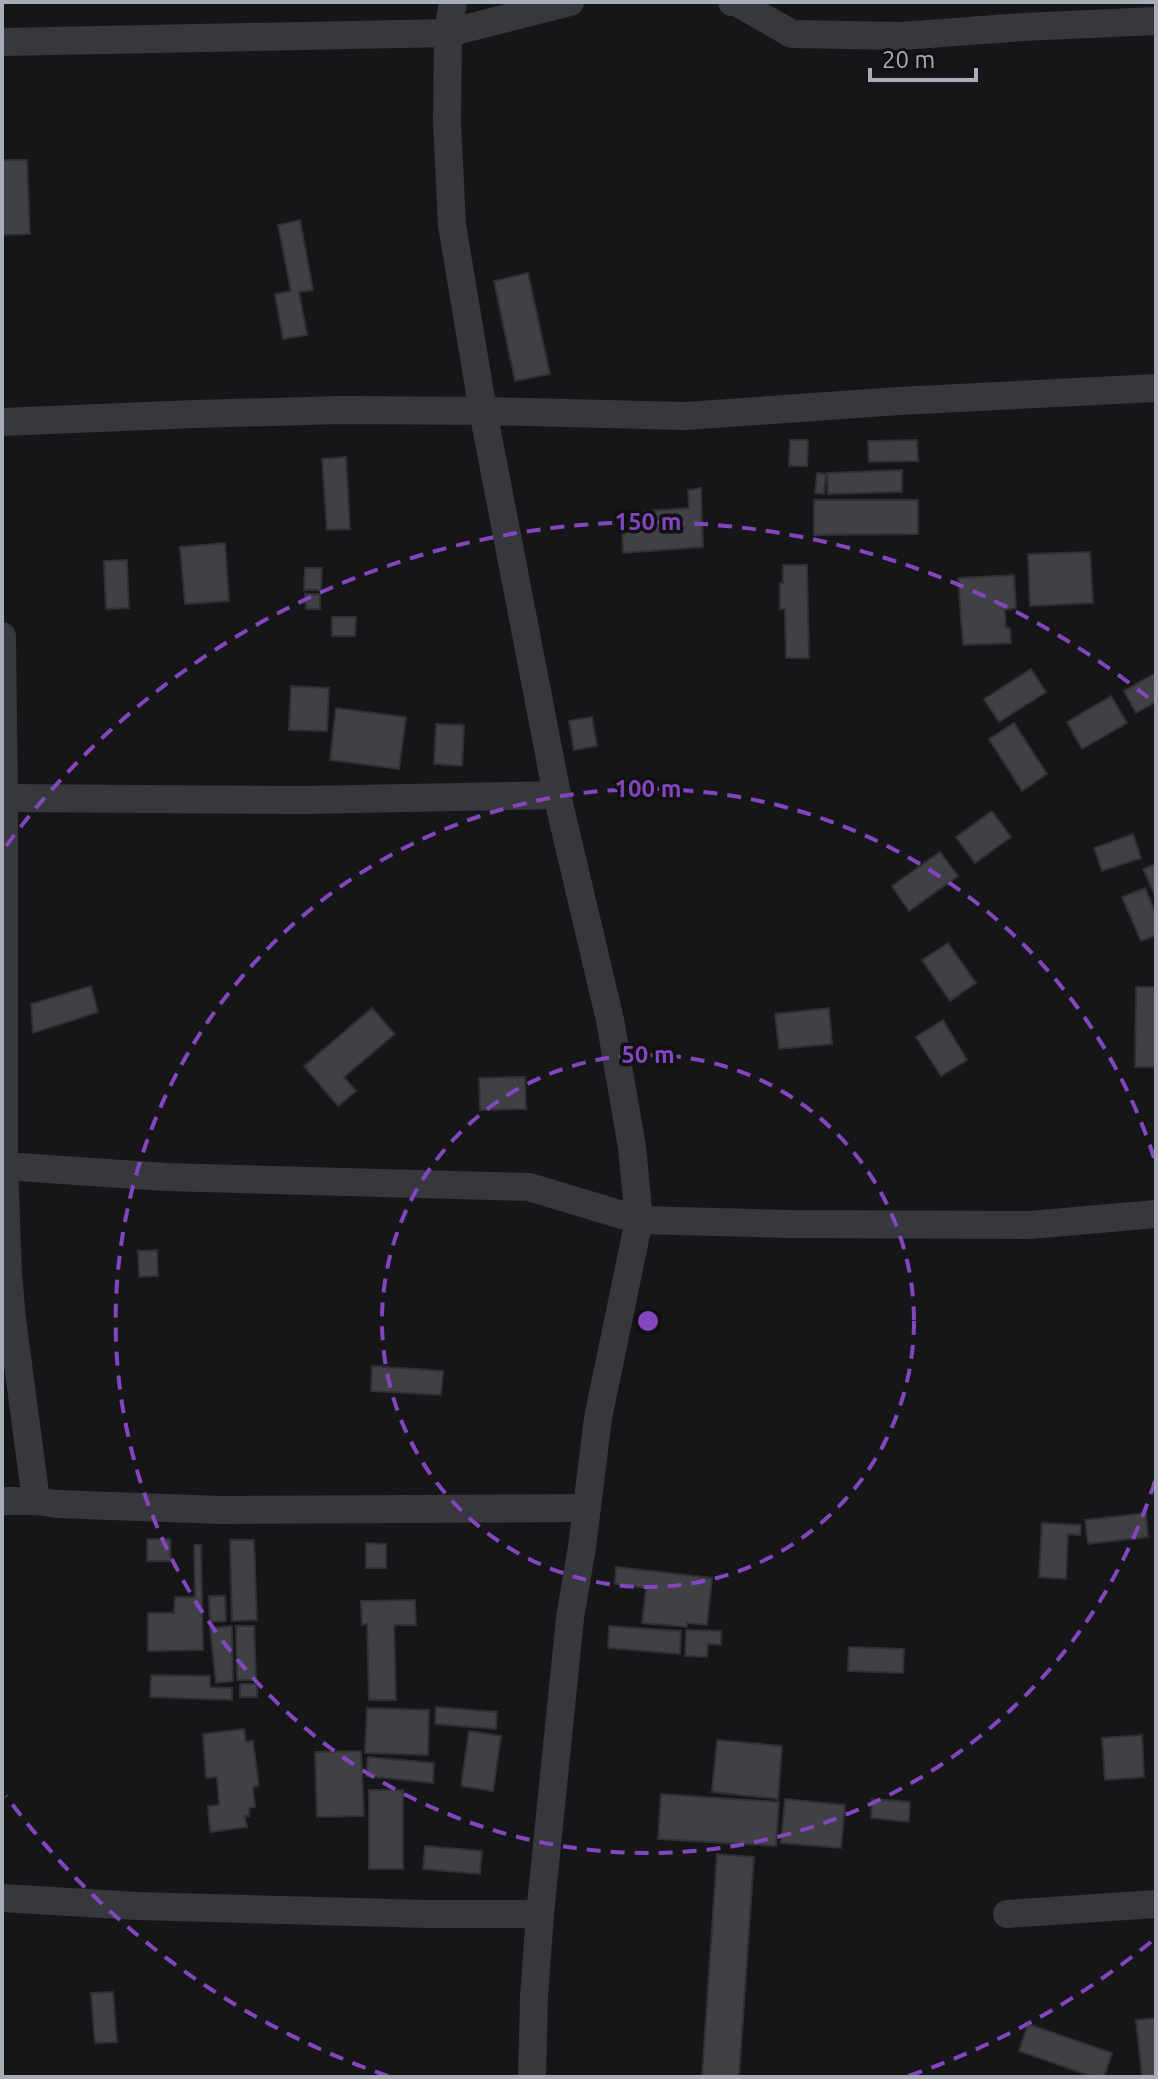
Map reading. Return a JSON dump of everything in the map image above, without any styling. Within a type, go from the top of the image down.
[{"type":"street","points":[[453,2],[448,33],[447,122],[452,225],[483,411],[557,795],[610,1020],[632,1147],[639,1220],[598,1418],[570,1618],[540,1914],[532,2077]]},
{"type":"street","points":[[2,42],[448,33],[570,2]]},
{"type":"street","points":[[732,2],[792,34],[902,36],[1156,21]]},
{"type":"street","points":[[2,422],[342,410],[685,416],[1156,388]]},
{"type":"street","points":[[2,636],[4,1166],[8,1274],[36,1501]]},
{"type":"street","points":[[4,798],[303,800],[557,795]]},
{"type":"street","points":[[4,1166],[166,1177],[529,1187],[639,1220],[1030,1225],[1156,1214]]},
{"type":"street","points":[[2,1501],[221,1510],[587,1508]]},
{"type":"street","points":[[2,1898],[137,1906],[540,1914]]},
{"type":"street","points":[[1007,1914],[1156,1904]]},
{"type":"building","points":[[2,160],[27,160],[30,234],[2,235]]},
{"type":"building","points":[[300,220],[313,290],[299,292],[307,335],[283,339],[275,294],[291,291],[278,225]]},
{"type":"building","points":[[528,273],[550,374],[515,381],[494,281]]},
{"type":"building","points":[[790,440],[808,440],[807,466],[789,466]]},
{"type":"building","points":[[917,440],[918,461],[869,462],[868,441]]},
{"type":"building","points":[[346,457],[350,529],[327,530],[322,459]]},
{"type":"building","points":[[902,470],[902,492],[828,494],[827,473]]},
{"type":"building","points":[[817,473],[826,474],[824,494],[815,493]]},
{"type":"building","points":[[701,488],[703,547],[623,553],[622,526],[645,525],[644,511],[689,508],[688,490]]},
{"type":"building","points":[[814,500],[918,500],[918,534],[814,535]]},
{"type":"building","points":[[225,543],[229,601],[185,604],[180,547]]},
{"type":"building","points":[[1090,552],[1093,603],[1030,606],[1028,554]]},
{"type":"building","points":[[127,560],[129,608],[106,609],[104,561]]},
{"type":"building","points":[[783,565],[807,565],[809,658],[786,658],[785,609],[780,609]]},
{"type":"building","points":[[305,568],[322,568],[321,590],[304,590]]},
{"type":"building","points":[[1014,575],[1016,608],[1005,610],[1011,643],[963,645],[958,578]]},
{"type":"building","points":[[305,594],[320,594],[320,609],[306,609]]},
{"type":"building","points":[[332,617],[356,617],[355,636],[332,636]]},
{"type":"building","points":[[1031,669],[1046,692],[999,722],[984,699]]},
{"type":"building","points":[[1156,673],[1156,702],[1136,713],[1124,691]]},
{"type":"building","points":[[291,686],[329,688],[327,731],[289,730]]},
{"type":"building","points":[[1111,696],[1127,723],[1082,749],[1067,722]]},
{"type":"building","points":[[336,708],[406,717],[399,769],[330,760]]},
{"type":"building","points":[[592,717],[597,746],[574,750],[569,721]]},
{"type":"building","points":[[1014,723],[1047,774],[1022,791],[989,739]]},
{"type":"building","points":[[436,724],[464,725],[462,766],[434,764]]},
{"type":"building","points":[[992,811],[1011,837],[975,863],[956,837]]},
{"type":"building","points":[[1133,834],[1141,858],[1102,871],[1094,848]]},
{"type":"building","points":[[940,852],[958,876],[909,911],[892,886]]},
{"type":"building","points":[[1156,864],[1156,898],[1143,869]]},
{"type":"building","points":[[1145,888],[1156,914],[1156,935],[1141,941],[1122,897]]},
{"type":"building","points":[[948,943],[976,983],[950,1001],[922,960]]},
{"type":"building","points":[[91,986],[98,1012],[33,1033],[31,1004]]},
{"type":"building","points":[[1136,987],[1156,987],[1156,1067],[1135,1067]]},
{"type":"building","points":[[372,1008],[395,1034],[344,1077],[356,1091],[338,1106],[304,1066]]},
{"type":"building","points":[[829,1008],[832,1044],[779,1049],[775,1014]]},
{"type":"building","points":[[943,1020],[967,1060],[941,1076],[916,1037]]},
{"type":"building","points":[[525,1077],[526,1109],[480,1110],[479,1078]]},
{"type":"building","points":[[157,1250],[158,1276],[139,1277],[138,1251]]},
{"type":"building","points":[[372,1366],[443,1371],[441,1395],[371,1391]]},
{"type":"building","points":[[1146,1513],[1148,1537],[1088,1544],[1085,1520]]},
{"type":"building","points":[[1042,1523],[1081,1525],[1080,1535],[1068,1534],[1066,1579],[1039,1577]]},
{"type":"building","points":[[147,1539],[170,1539],[171,1561],[147,1561]]},
{"type":"building","points":[[230,1540],[254,1540],[257,1620],[232,1621]]},
{"type":"building","points":[[366,1543],[386,1544],[386,1568],[366,1568]]},
{"type":"building","points":[[194,1545],[201,1545],[203,1650],[148,1651],[148,1613],[174,1613],[175,1597],[195,1597]]},
{"type":"building","points":[[616,1567],[712,1578],[707,1625],[687,1623],[687,1627],[642,1623],[646,1588],[615,1584]]},
{"type":"building","points":[[209,1596],[225,1596],[226,1621],[210,1622]]},
{"type":"building","points":[[415,1600],[416,1625],[394,1625],[396,1700],[369,1700],[367,1624],[362,1625],[361,1601]]},
{"type":"building","points":[[232,1626],[233,1681],[216,1683],[210,1628]]},
{"type":"building","points":[[236,1626],[254,1626],[256,1680],[237,1680]]},
{"type":"building","points":[[609,1626],[681,1631],[680,1654],[608,1648]]},
{"type":"building","points":[[686,1630],[721,1631],[721,1645],[708,1644],[707,1657],[685,1656]]},
{"type":"building","points":[[849,1647],[904,1649],[903,1673],[848,1671]]},
{"type":"building","points":[[151,1675],[210,1676],[210,1687],[232,1688],[232,1700],[150,1697]]},
{"type":"building","points":[[240,1684],[257,1684],[257,1697],[240,1697]]},
{"type":"building","points":[[436,1707],[497,1712],[496,1729],[435,1724]]},
{"type":"building","points":[[367,1708],[429,1710],[428,1755],[365,1753]]},
{"type":"building","points":[[244,1729],[246,1742],[253,1741],[259,1786],[253,1787],[255,1807],[249,1808],[249,1816],[245,1816],[247,1827],[210,1832],[208,1806],[219,1805],[217,1777],[206,1778],[203,1734]]},
{"type":"building","points":[[469,1731],[501,1736],[493,1791],[461,1786]]},
{"type":"building","points":[[1142,1735],[1144,1777],[1105,1780],[1102,1738]]},
{"type":"building","points":[[717,1740],[782,1746],[778,1799],[712,1792]]},
{"type":"building","points":[[361,1751],[364,1816],[317,1817],[315,1752]]},
{"type":"building","points":[[368,1757],[434,1763],[433,1783],[366,1776]]},
{"type":"building","points":[[369,1790],[403,1790],[403,1869],[369,1869]]},
{"type":"building","points":[[661,1794],[779,1802],[776,1846],[658,1839]]},
{"type":"building","points":[[785,1799],[845,1805],[841,1848],[781,1843]]},
{"type":"building","points":[[872,1799],[910,1802],[909,1822],[871,1818]]},
{"type":"building","points":[[425,1846],[482,1851],[480,1874],[423,1869]]},
{"type":"building","points":[[717,1854],[754,1857],[739,2077],[702,2077]]},
{"type":"building","points":[[113,1992],[117,2042],[95,2043],[91,1993]]},
{"type":"building","points":[[1156,2018],[1156,2077],[1142,2077],[1136,2020]]},
{"type":"building","points":[[1028,2024],[1112,2053],[1104,2077],[1093,2077],[1019,2051]]}]
